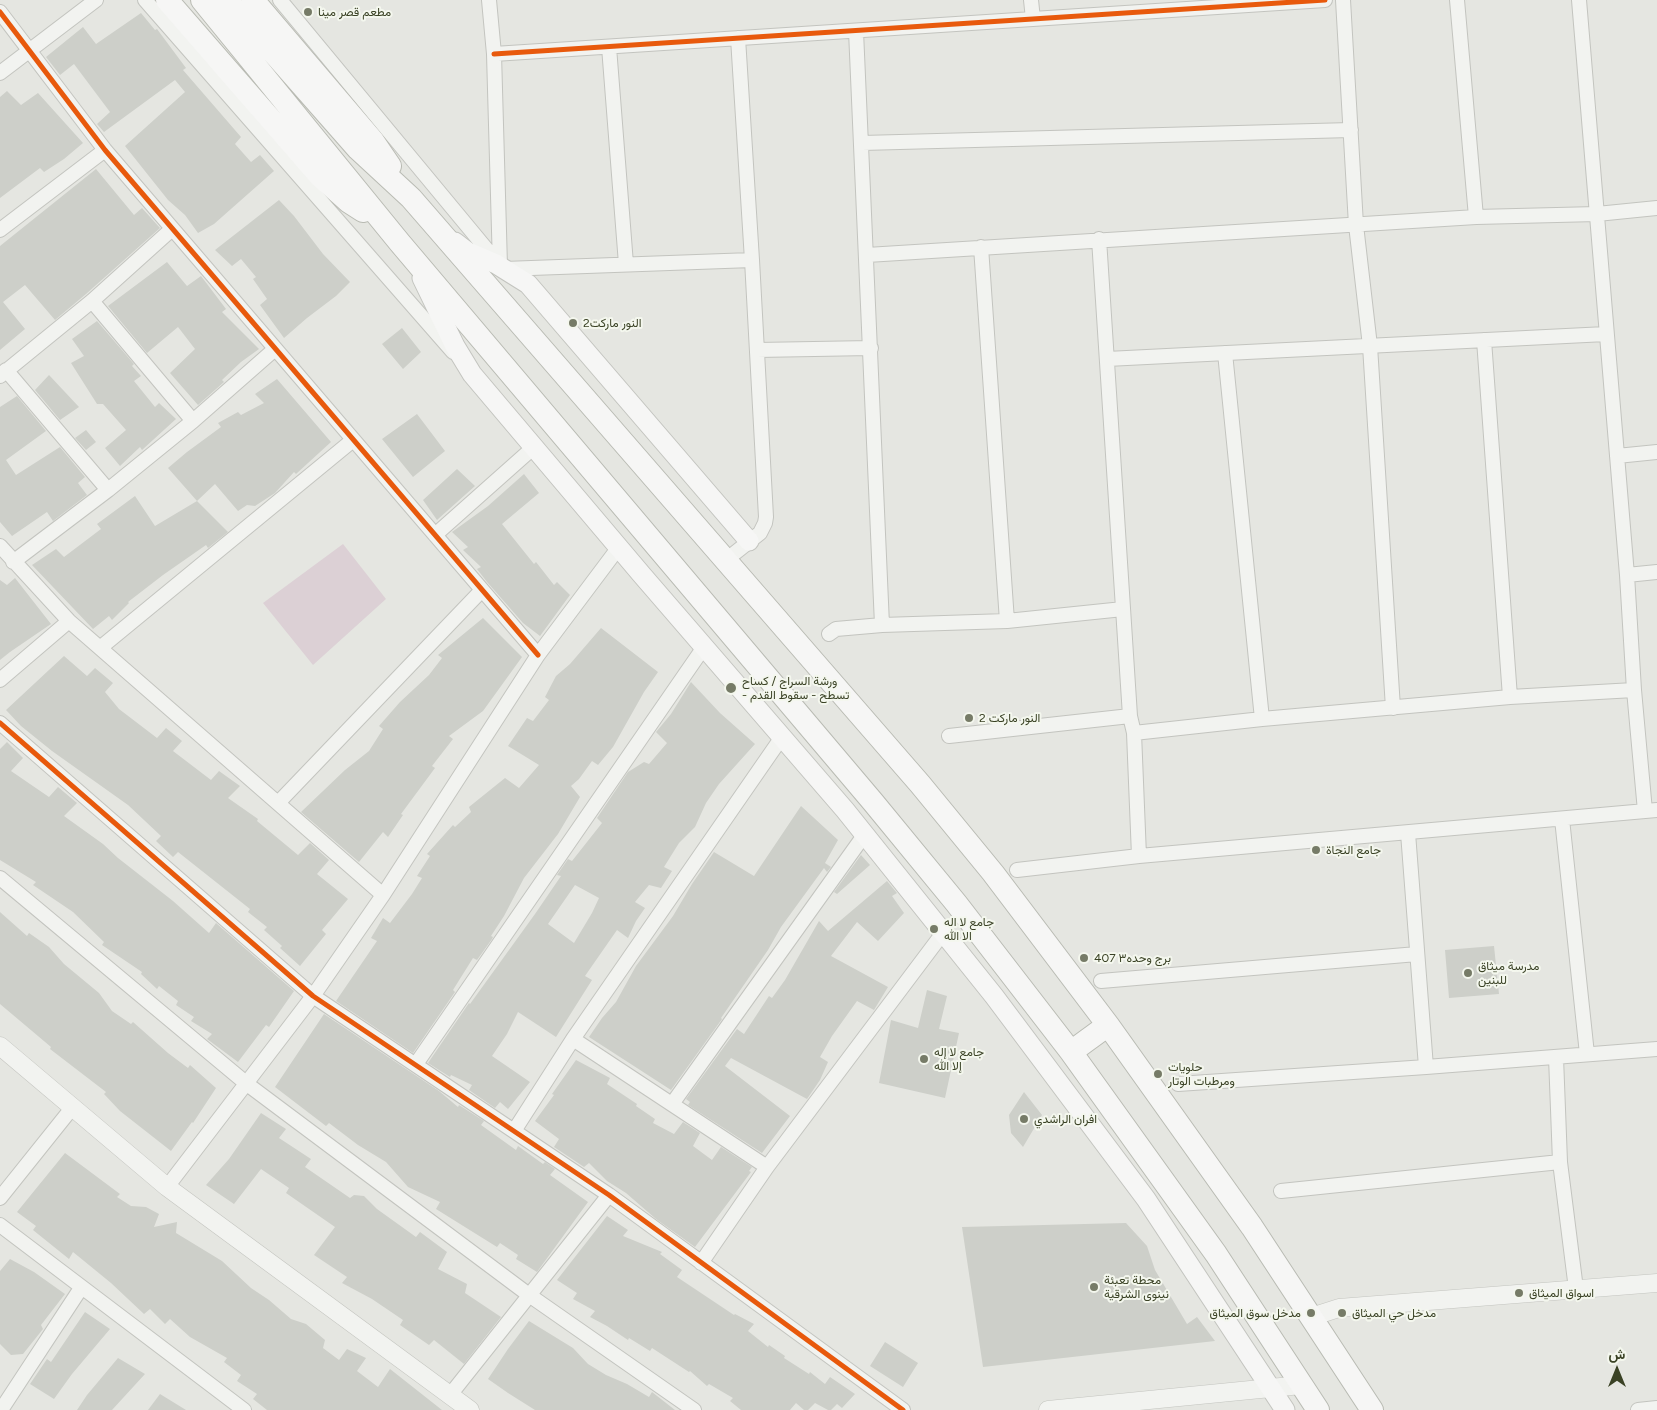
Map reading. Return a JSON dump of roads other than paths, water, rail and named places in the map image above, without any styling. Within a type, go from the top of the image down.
[{"type":"highway","points":[[167,0],[320,176],[349,202],[382,222]]},
{"type":"highway","points":[[253,0],[373,141],[411,198],[920,784],[992,873],[1108,1025],[1252,1227],[1372,1410]]},
{"type":"highway","points":[[212,2],[382,222],[873,802],[956,903],[1070,1052],[1216,1254],[1301,1385],[1314,1410]]},
{"type":"highway","points":[[212,2],[358,149],[411,198]]},
{"type":"highway","points":[[1070,1052],[1108,1025]]},
{"type":"main road","points":[[428,218],[468,252],[502,267],[528,284],[749,541]]},
{"type":"main road","points":[[400,243],[418,271],[455,346],[472,374],[865,834],[994,996],[1146,1200],[1284,1410]]},
{"type":"street","points":[[0,74],[96,0]]},
{"type":"street","points":[[145,0],[472,374]]},
{"type":"street","points":[[280,0],[502,267]]},
{"type":"street","points":[[490,0],[494,54],[502,267]]},
{"type":"street","points":[[1031,0],[1033,19]]},
{"type":"street","points":[[494,54],[1325,0]]},
{"type":"street","points":[[1343,0],[1356,225],[1370,346],[1393,708]]},
{"type":"street","points":[[1457,0],[1476,217]]},
{"type":"street","points":[[1017,870],[1139,856],[1651,810],[1634,690],[1597,214],[1578,0]]},
{"type":"street","points":[[0,12],[105,150],[538,655]]},
{"type":"street","points":[[856,31],[882,625]]},
{"type":"street","points":[[726,560],[763,529],[766,518],[738,38]]},
{"type":"street","points":[[609,47],[626,264]]},
{"type":"street","points":[[862,143],[1351,130]]},
{"type":"street","points":[[0,230],[105,150]]},
{"type":"street","points":[[867,255],[1099,239],[1476,217],[1597,214],[1657,208]]},
{"type":"street","points":[[108,490],[3,373],[92,301],[172,229]]},
{"type":"street","points":[[1099,239],[1130,716],[1134,733],[1139,856]]},
{"type":"street","points":[[980,247],[1007,621]]},
{"type":"street","points":[[502,267],[752,260]]},
{"type":"street","points":[[92,301],[193,421]]},
{"type":"street","points":[[1107,359],[1606,334]]},
{"type":"street","points":[[1484,340],[1510,697]]},
{"type":"street","points":[[757,350],[871,348]]},
{"type":"street","points":[[13,562],[108,490],[193,421],[276,349]]},
{"type":"street","points":[[1224,354],[1262,719]]},
{"type":"street","points":[[100,648],[353,440]]},
{"type":"street","points":[[435,535],[534,447]]},
{"type":"street","points":[[1616,456],[1657,452]]},
{"type":"street","points":[[0,546],[69,621],[383,895]]},
{"type":"street","points":[[167,1188],[313,996],[383,895],[538,655],[619,547]]},
{"type":"street","points":[[1626,575],[1657,572]]},
{"type":"street","points":[[278,803],[482,590]]},
{"type":"street","points":[[829,634],[836,629],[882,625],[1007,621],[1123,609]]},
{"type":"street","points":[[0,680],[69,621]]},
{"type":"street","points":[[416,1064],[704,647]]},
{"type":"street","points":[[1134,733],[1262,719],[1510,697],[1634,690]]},
{"type":"street","points":[[949,736],[1130,716]]},
{"type":"street","points":[[0,723],[313,996],[609,1195],[903,1410]]},
{"type":"street","points":[[514,1131],[573,1039],[782,737]]},
{"type":"street","points":[[1562,818],[1587,1054]]},
{"type":"street","points":[[1408,833],[1426,1067]]},
{"type":"street","points":[[672,1104],[865,834]]},
{"type":"street","points":[[0,878],[247,1084],[529,1295],[694,1410]]},
{"type":"street","points":[[701,1263],[767,1167],[943,933]]},
{"type":"street","points":[[1101,981],[1417,954]]},
{"type":"street","points":[[573,1039],[767,1167]]},
{"type":"street","points":[[0,1046],[167,1188],[470,1410]]},
{"type":"street","points":[[1178,1084],[1426,1067],[1657,1048]]},
{"type":"street","points":[[1556,1056],[1560,1162],[1576,1289]]},
{"type":"street","points":[[0,1198],[72,1108]]},
{"type":"street","points":[[1280,1191],[1560,1162]]},
{"type":"street","points":[[450,1395],[609,1195]]},
{"type":"street","points":[[0,1225],[244,1410]]},
{"type":"street","points":[[1311,1317],[1339,1308],[1657,1283]]},
{"type":"street","points":[[1,1410],[81,1288]]},
{"type":"street","points":[[1048,1410],[1301,1385]]},
{"type":"street","points":[[1638,1410],[1657,1408]]},
{"type":"place","name":"مطعم قصر مينا","points":[[308,12]]},
{"type":"place","name":"النور ماركت2","points":[[573,323]]},
{"type":"place","name":"ورشة السراج / كساح - تسطح - سقوط القدم","points":[[731,688]]},
{"type":"place","name":"النور ماركت 2","points":[[969,718]]},
{"type":"place","name":"جامع النجاة","points":[[1316,850]]},
{"type":"place","name":"جامع لا اله الا الله","points":[[934,929]]},
{"type":"place","name":"برج وحده٣ 407","points":[[1084,958]]},
{"type":"place","name":"مدرسة ميثاق للبنين","points":[[1468,973]]},
{"type":"place","name":"جامع لا إله إلا الله","points":[[924,1059]]},
{"type":"place","name":"حلويات ومرطبات الوتار","points":[[1158,1074]]},
{"type":"place","name":"افران الراشدي","points":[[1024,1119]]},
{"type":"place","name":"محطة تعبئة نينوى الشرقية","points":[[1094,1287]]},
{"type":"place","name":"اسواق الميثاق","points":[[1519,1293]]},
{"type":"place","name":"مدخل سوق الميثاق","points":[[1311,1313]]},
{"type":"place","name":"مدخل حي الميثاق","points":[[1342,1313]]}]
